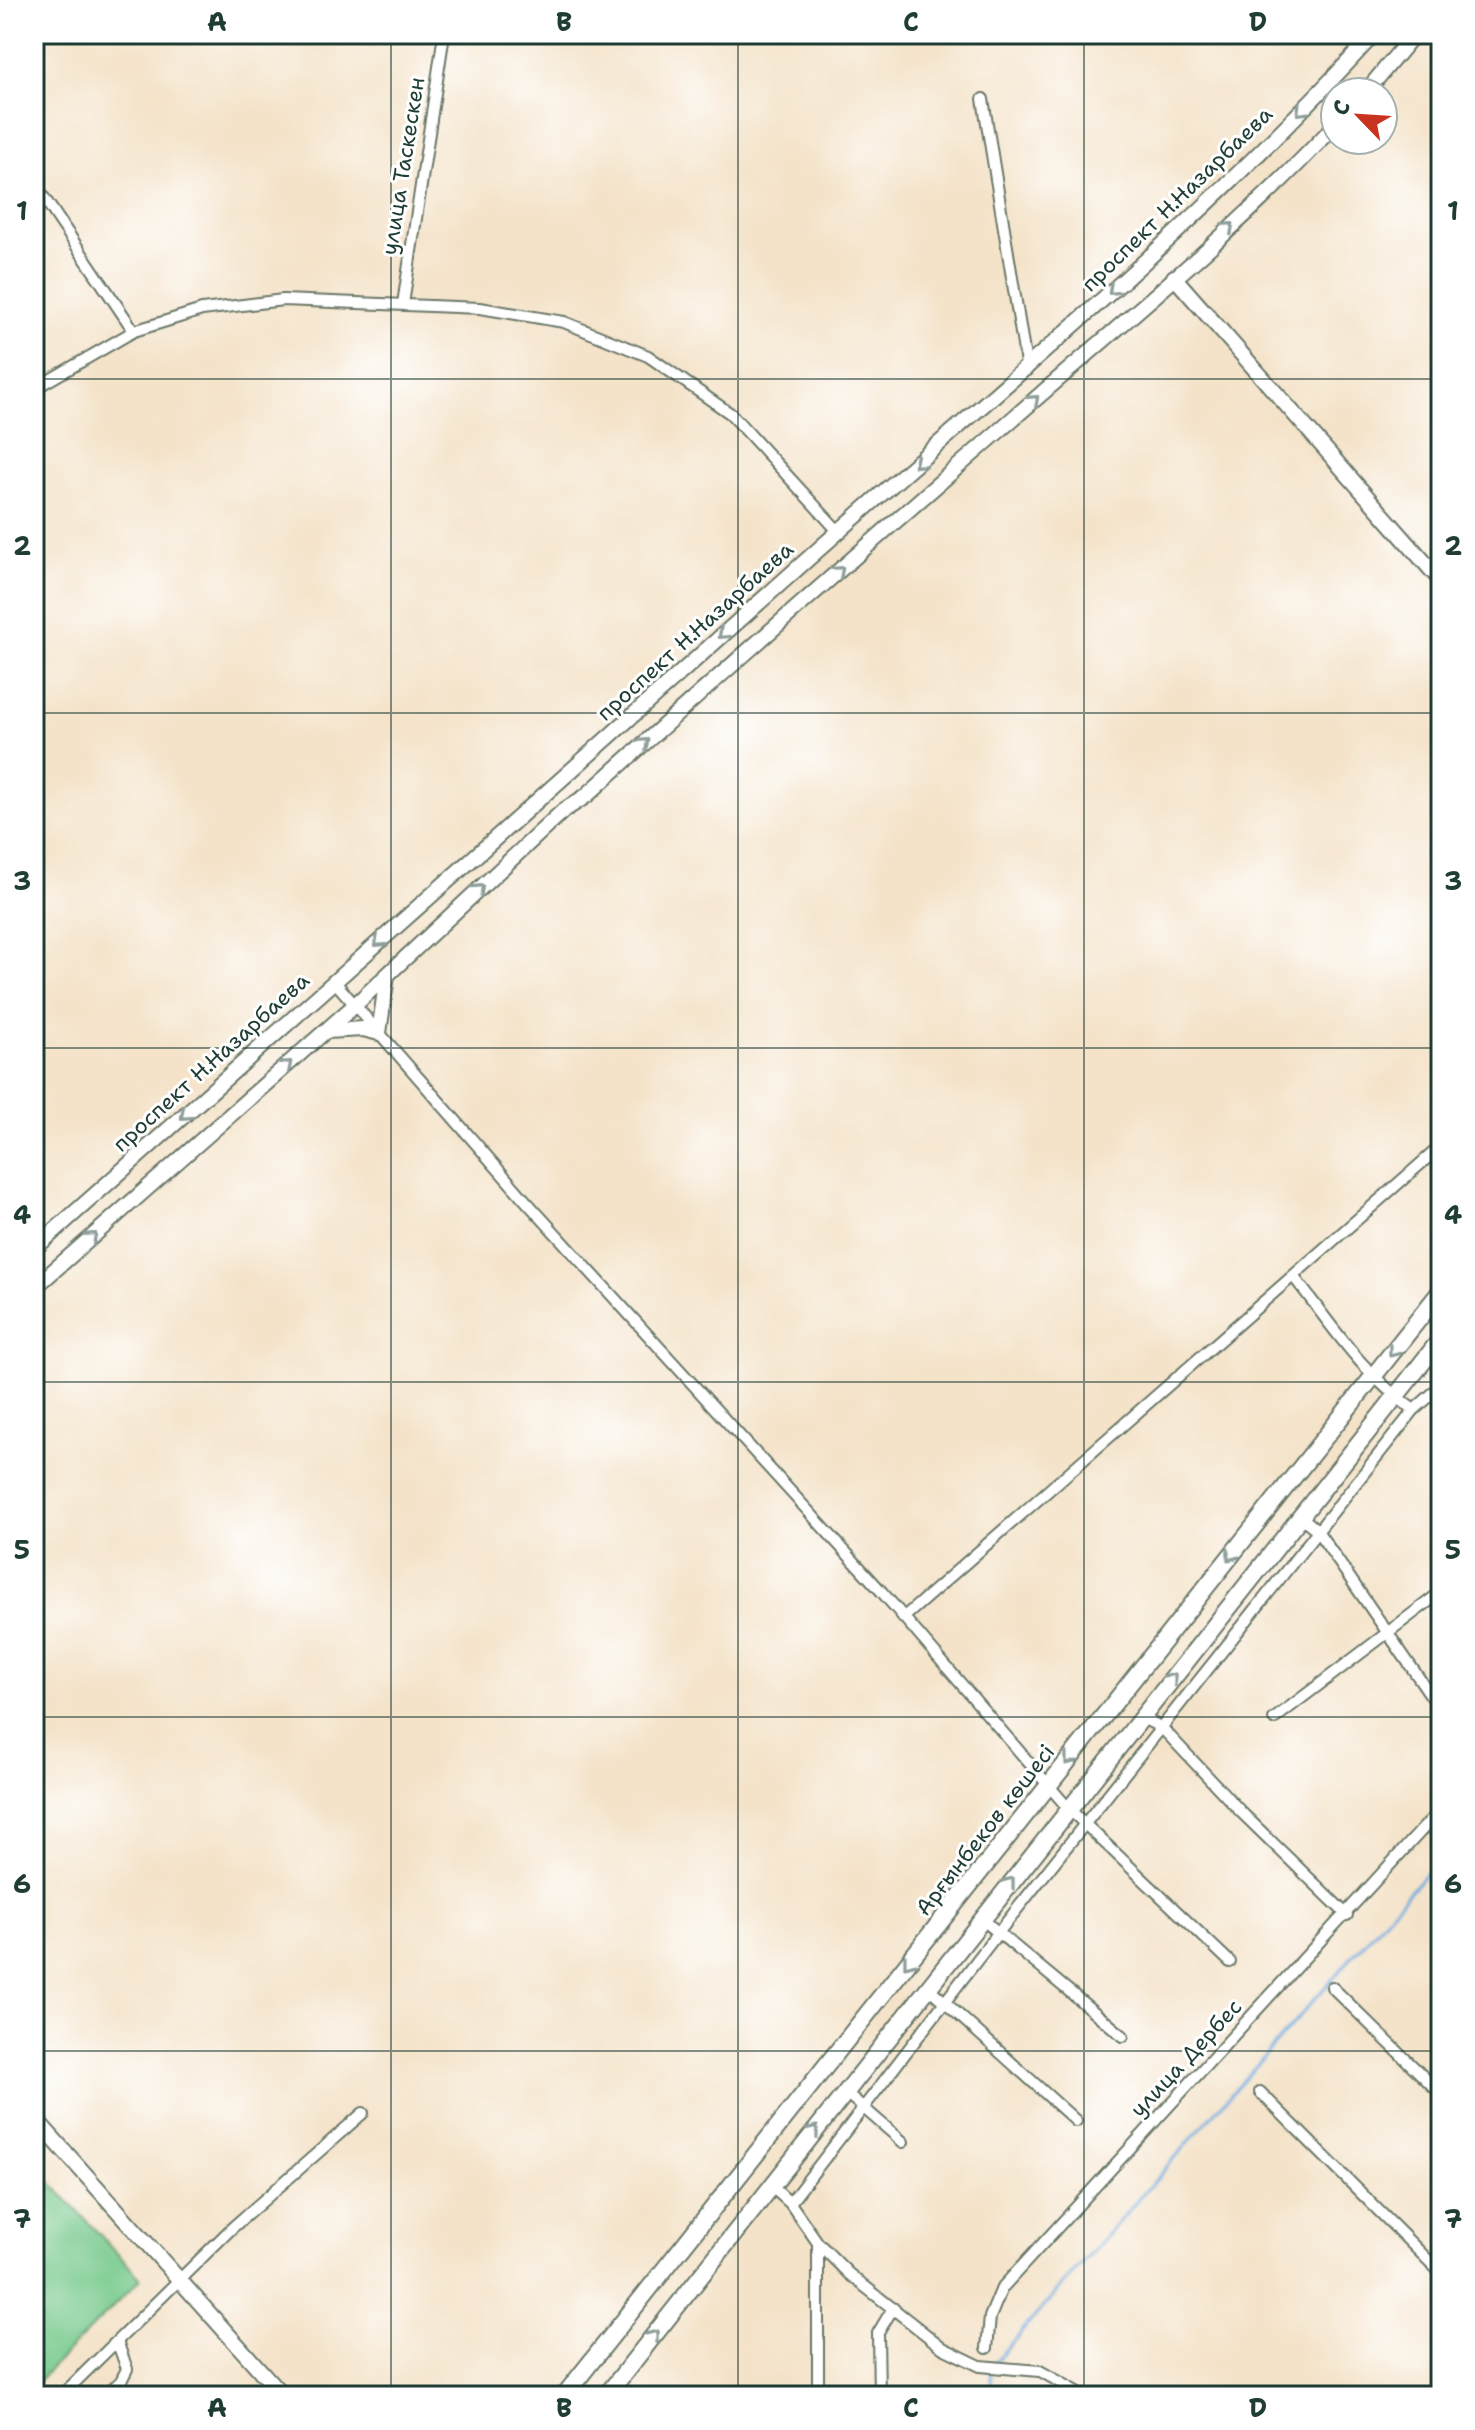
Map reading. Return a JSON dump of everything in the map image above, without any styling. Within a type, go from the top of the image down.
[{"type":"main road","name":"проспект Н.Назарбаева","points":[[34,1249],[839,532],[1027,370],[1276,138],[1374,34]]},
{"type":"main road","points":[[1379,76],[1414,34]]},
{"type":"main road","points":[[34,1288],[355,1005],[563,811],[586,796],[719,675],[1174,277],[1288,174],[1319,142]]},
{"type":"main road","points":[[1174,277],[1441,581]]},
{"type":"main road","points":[[326,1031],[363,1029],[379,1033],[387,975]]},
{"type":"main road","name":"Арғынбеков көшесі","points":[[564,2396],[1441,1291]]},
{"type":"main road","points":[[606,2396],[1441,1339]]},
{"type":"main road","points":[[34,2117],[283,2396]]},
{"type":"street","name":"улица Таскескен","points":[[403,304],[444,34]]},
{"type":"street","points":[[983,99],[1027,370]]},
{"type":"street","points":[[34,183],[134,331]]},
{"type":"street","points":[[34,389],[134,331],[202,310],[283,300],[480,308],[564,322],[648,356],[731,414],[839,532]]},
{"type":"street","points":[[334,981],[535,1212],[903,1618],[1068,1808],[1230,1962]]},
{"type":"street","points":[[903,1618],[1441,1146]]},
{"type":"street","points":[[1293,1276],[1357,1362],[1414,1410]]},
{"type":"street","points":[[790,2203],[1316,1529],[1414,1410],[1441,1386]]},
{"type":"street","points":[[1300,1516],[1316,1529],[1441,1710]]},
{"type":"street","points":[[1274,1719],[1441,1592]]},
{"type":"street","points":[[1141,1717],[1162,1728],[1241,1812],[1347,1915]]},
{"type":"street","name":"улица Дербес","points":[[987,2348],[990,2317],[1002,2288],[1441,1809]]},
{"type":"street","points":[[982,1919],[1123,2036]]},
{"type":"street","points":[[1332,1987],[1441,2094]]},
{"type":"street","points":[[929,1988],[1076,2121]]},
{"type":"street","points":[[844,2091],[903,2142]]},
{"type":"street","points":[[1260,2092],[1441,2273]]},
{"type":"street","points":[[61,2396],[233,2227],[363,2113]]},
{"type":"street","points":[[770,2185],[790,2203],[818,2243],[849,2274],[943,2348],[980,2366],[1040,2371],[1085,2396]]},
{"type":"street","points":[[818,2243],[818,2396]]},
{"type":"street","points":[[879,2396],[878,2333],[893,2308]]},
{"type":"street","points":[[105,2396],[121,2381],[127,2369],[117,2341]]},
{"type":"green space","points":[[34,2164],[141,2279],[34,2385]]},
{"type":"waterway","points":[[994,2363],[1441,1856]]},
{"type":"waterway","points":[[990,2369],[992,2396]]}]
